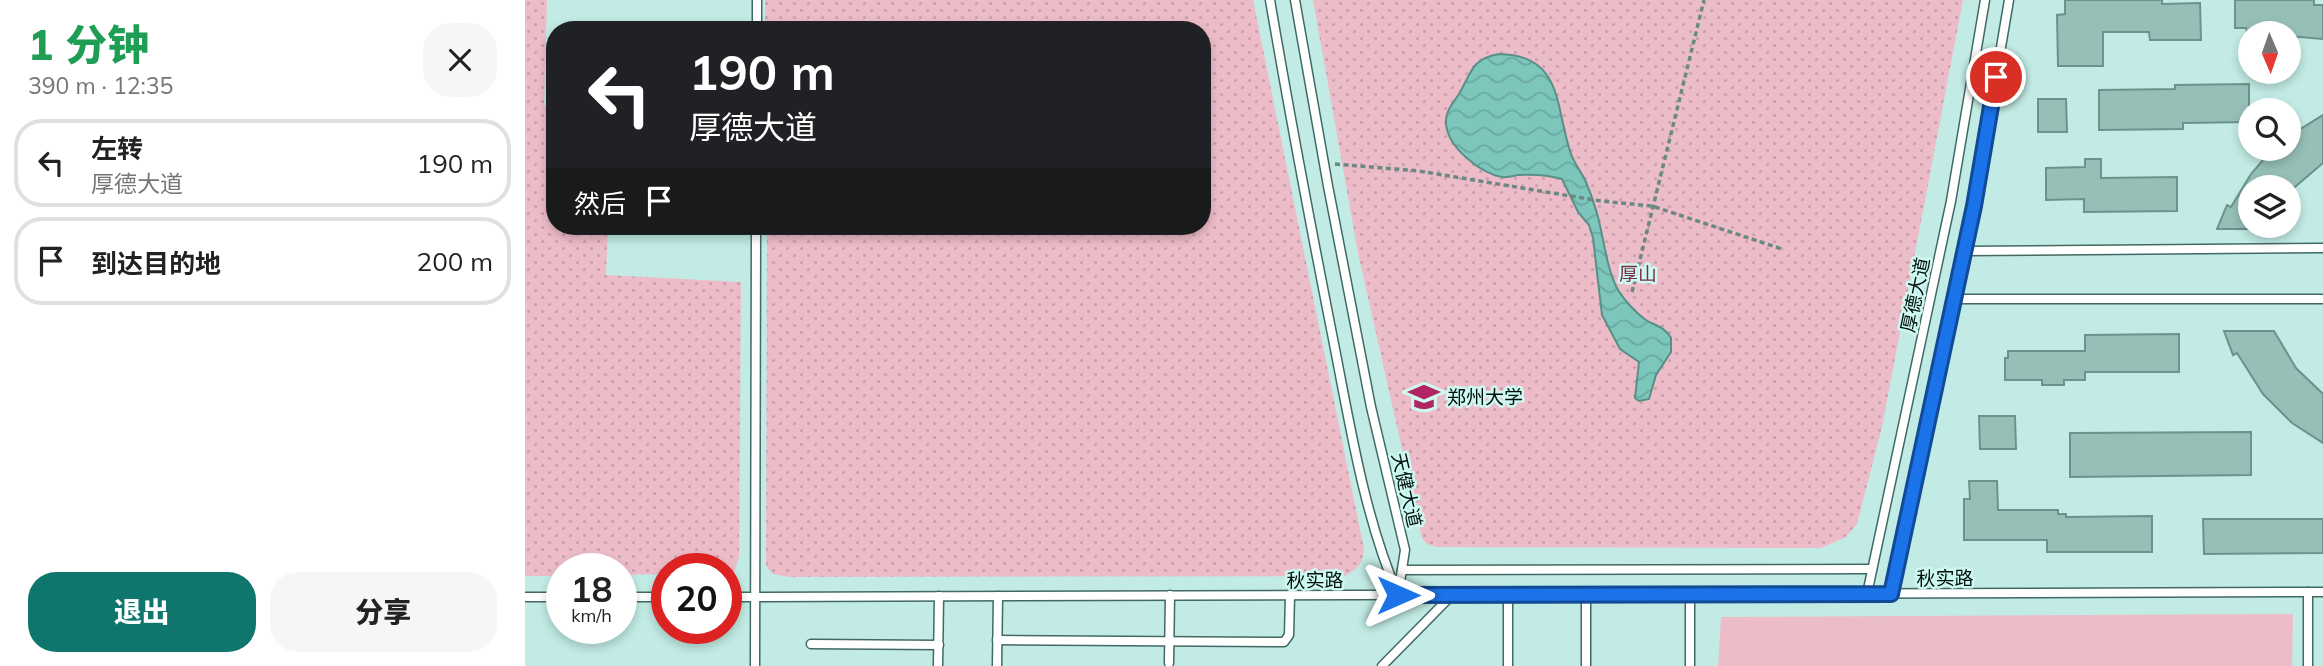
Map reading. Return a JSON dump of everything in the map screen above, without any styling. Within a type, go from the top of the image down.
[{"type":"lane","points":[[757,0],[757,21]]},
{"type":"lane","name":"天健大道","points":[[1271,0],[1347,412],[1381,555],[1398,595]]},
{"type":"lane","name":"天健大道","points":[[1295,0],[1371,407],[1405,550],[1398,595]]},
{"type":"lane","name":"厚德大道","points":[[1867,594],[1951,201],[1985,0]]},
{"type":"lane","name":"厚德大道","points":[[1891,594],[1965,251],[2009,0]]},
{"type":"lane","points":[[755,666],[756,235]]},
{"type":"lane","points":[[1965,251],[2323,248]]},
{"type":"lane","points":[[1955,299],[2323,299]]},
{"type":"lane","points":[[1402,570],[1872,569]]},
{"type":"lane","points":[[2308,592],[2308,666]]},
{"type":"lane","name":"秋实路","points":[[742,597],[2323,592]]},
{"type":"lane","points":[[1586,594],[1586,666]]},
{"type":"lane","points":[[1690,594],[1690,666]]},
{"type":"lane","points":[[997,640],[1284,642],[1289,635],[1290,595]]},
{"type":"lane","points":[[1382,666],[1452,595]]},
{"type":"lane","points":[[1508,595],[1509,666]]},
{"type":"lane","points":[[938,665],[939,596]]},
{"type":"lane","points":[[997,666],[998,596]]},
{"type":"lane","points":[[1170,596],[1170,663]]},
{"type":"lane","points":[[525,597],[546,597]]},
{"type":"lane","points":[[811,644],[939,645]]},
{"type":"path","points":[[1632,292],[1704,0]]},
{"type":"path","points":[[1324,163],[1419,171],[1601,201],[1652,206],[1782,249]]},
{"type":"green space","points":[[525,0],[547,0],[544,105],[546,235],[608,235],[606,275],[741,282],[739,553],[651,553],[651,574],[637,575],[637,553],[546,553],[546,576],[525,576]]},
{"type":"green space","points":[[765,0],[1253,0],[1364,549],[1356,569],[1344,576],[789,577],[773,574],[766,566],[767,235],[1211,235],[1211,21],[765,21]]},
{"type":"green space","name":"厚山","points":[[1313,0],[1963,0],[1882,427],[1857,524],[1846,537],[1821,548],[1437,547],[1427,544],[1422,538],[1358,253]]},
{"type":"green space","points":[[2293,614],[2292,666],[1718,666],[1721,617]]},
{"type":"water","points":[[1499,54],[1520,57],[1535,63],[1546,73],[1558,101],[1571,155],[1594,202],[1617,288],[1638,314],[1663,329],[1671,338],[1671,352],[1656,375],[1649,399],[1639,401],[1635,398],[1639,362],[1620,349],[1602,315],[1593,238],[1589,225],[1578,212],[1562,179],[1540,175],[1493,175],[1466,158],[1448,132],[1448,111],[1473,68],[1483,59]]},
{"type":"building","points":[[2065,0],[2162,0],[2162,4],[2200,3],[2201,40],[2150,40],[2149,32],[2103,32],[2103,66],[2058,66],[2057,15],[2065,14]]},
{"type":"building","points":[[2235,0],[2314,0],[2314,5],[2323,5],[2323,39],[2301,37],[2301,21],[2238,21],[2238,28],[2235,28]]},
{"type":"building","points":[[2249,84],[2249,98],[2238,98],[2238,122],[2183,123],[2183,129],[2099,130],[2099,90],[2175,89],[2175,85]]},
{"type":"building","points":[[2038,99],[2066,99],[2067,132],[2038,132]]},
{"type":"building","points":[[2323,115],[2323,163],[2301,182],[2301,175],[2250,175],[2262,161],[2301,161],[2301,129]]},
{"type":"building","points":[[2085,159],[2101,159],[2101,178],[2177,177],[2177,211],[2084,212],[2084,199],[2046,200],[2046,168],[2085,167]]},
{"type":"building","points":[[2238,195],[2238,229],[2217,229],[2227,205],[2231,207]]},
{"type":"building","points":[[2224,331],[2274,331],[2296,368],[2323,394],[2323,443],[2292,423],[2263,394],[2237,353],[2233,355]]},
{"type":"building","points":[[2179,334],[2179,372],[2085,372],[2085,380],[2064,380],[2064,385],[2042,385],[2042,380],[2005,380],[2005,358],[2008,358],[2008,351],[2085,351],[2085,335]]},
{"type":"building","points":[[1979,416],[2015,416],[2016,449],[1980,449]]},
{"type":"building","points":[[2251,432],[2251,475],[2070,477],[2070,433]]},
{"type":"building","points":[[1969,481],[1997,481],[1998,510],[2058,510],[2058,514],[2066,514],[2066,517],[2152,516],[2152,552],[2047,552],[2047,540],[1964,540],[1964,499],[1970,499]]},
{"type":"building","points":[[2203,519],[2323,519],[2323,553],[2204,554]]},
{"type":"place","name":"郑州大学","points":[[1424,397]]},
{"type":"route","points":[[1398,595],[1891,594],[1974,206],[1996,77]]}]
